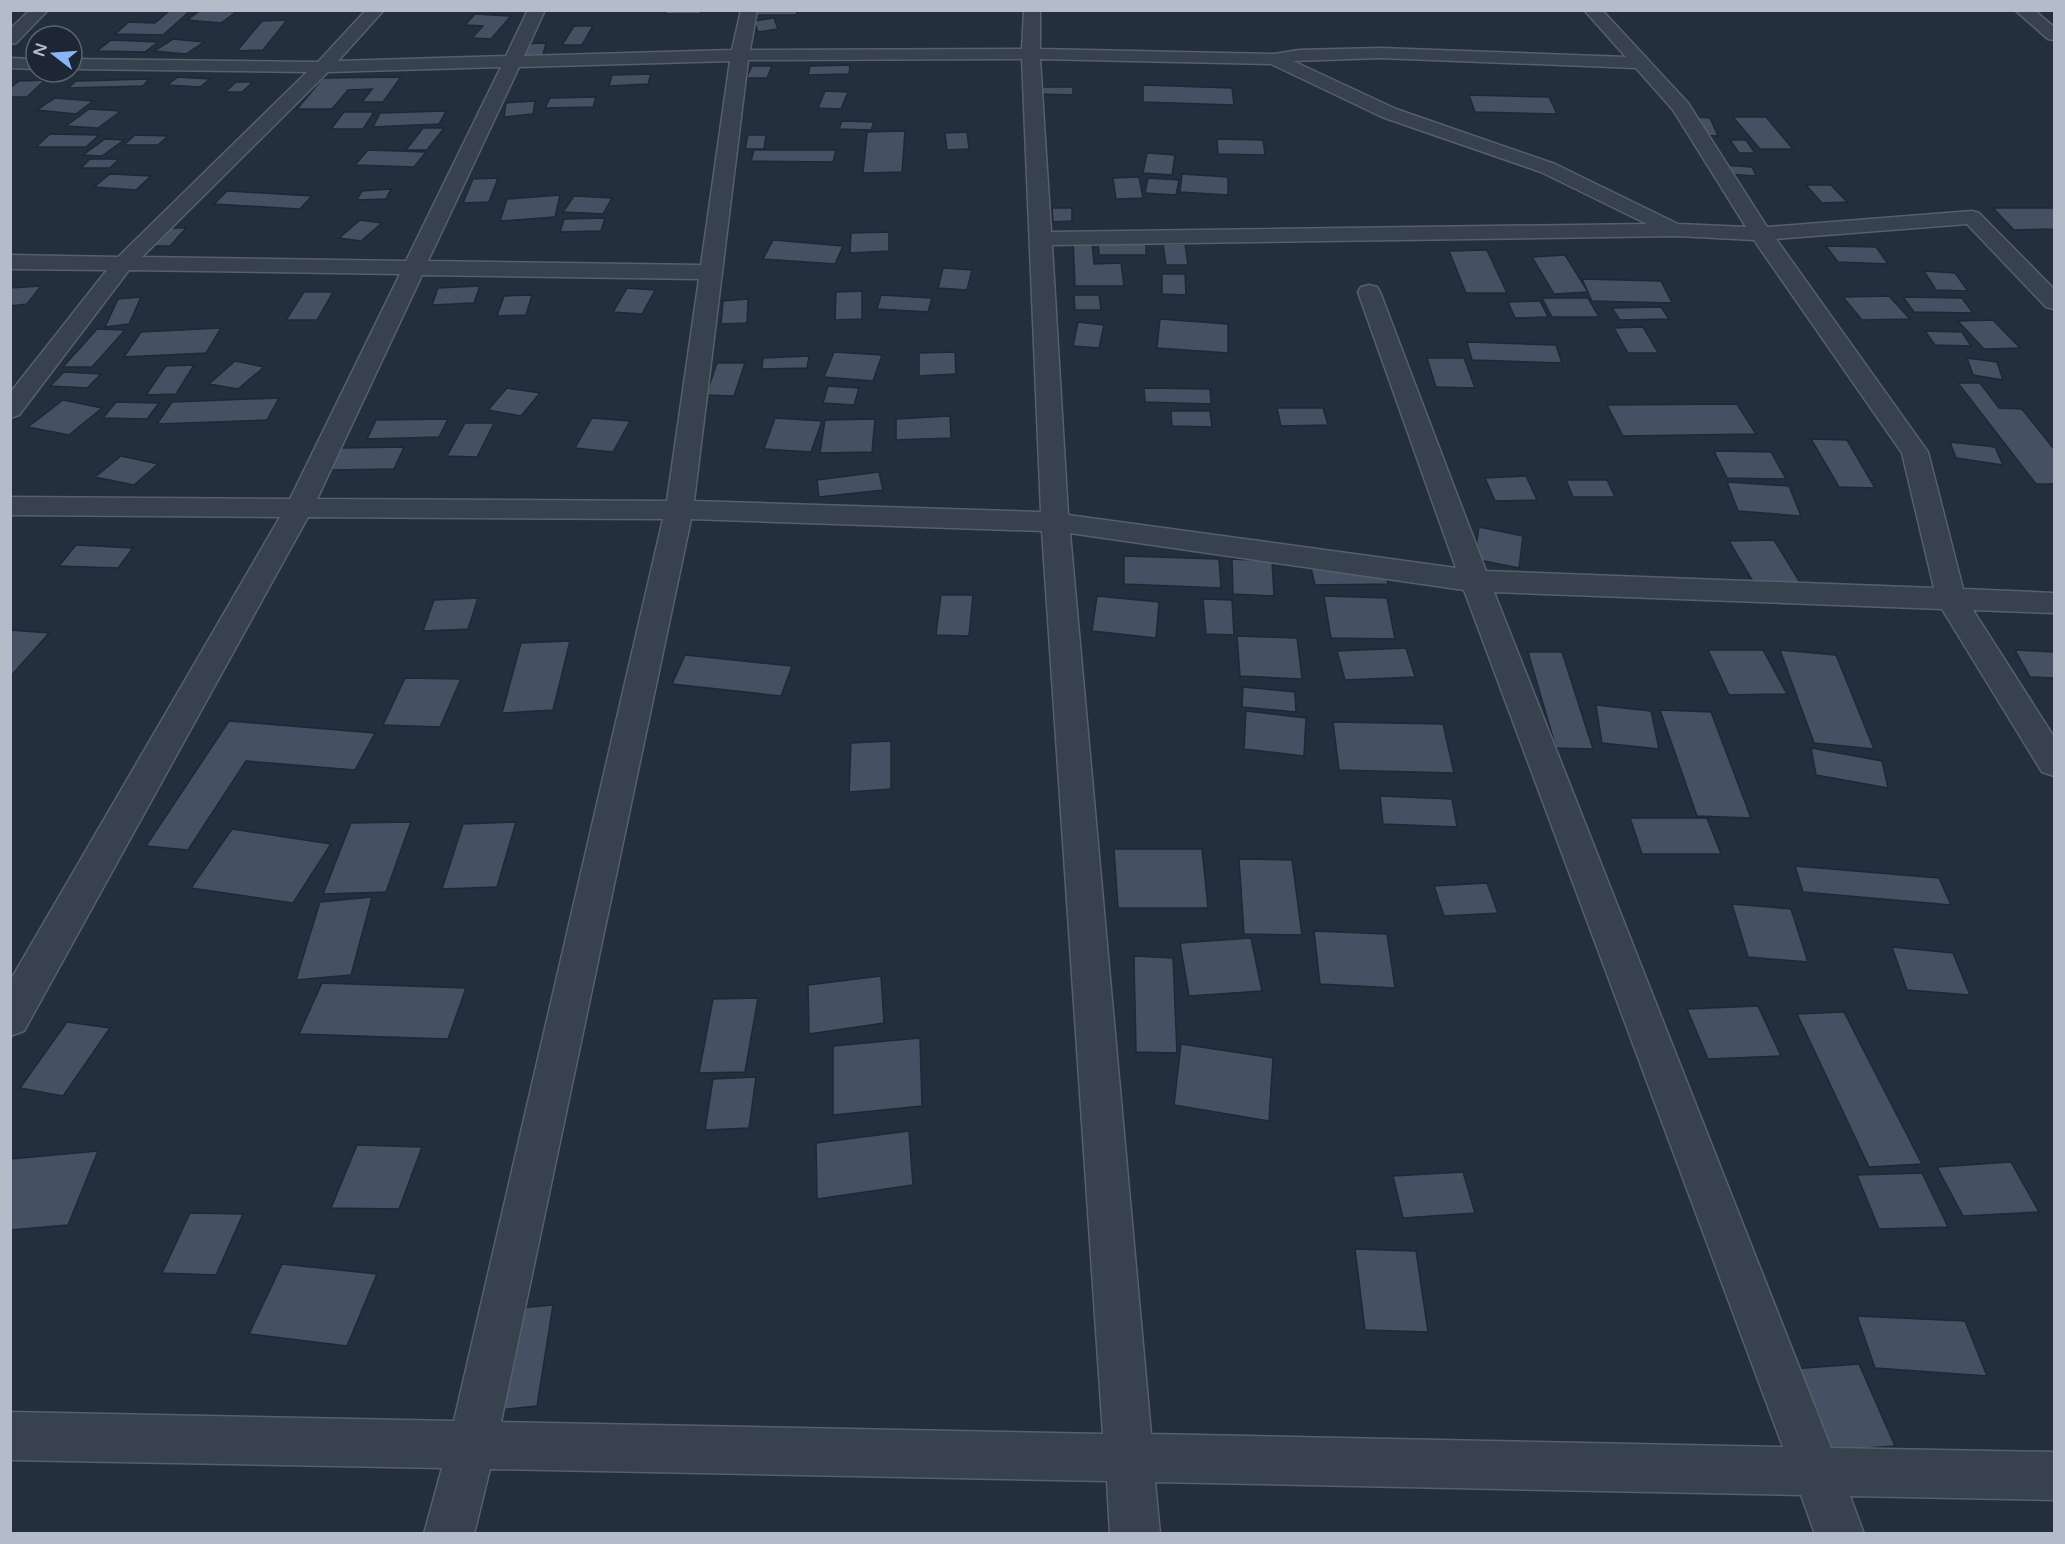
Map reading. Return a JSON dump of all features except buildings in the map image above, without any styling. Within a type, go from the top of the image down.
[{"type":"street","points":[[10,39],[40,10]]},
{"type":"street","points":[[10,411],[122,265],[322,67],[376,10]]},
{"type":"street","points":[[10,1018],[299,508],[537,10]]},
{"type":"street","points":[[448,1533],[472,1445],[679,510],[740,55],[749,10]]},
{"type":"street","points":[[1032,10],[1031,54],[1055,522],[1135,1533]]},
{"type":"street","points":[[1592,10],[1638,63],[1681,107],[1761,234],[1916,452],[1952,599],[2055,763]]},
{"type":"street","points":[[2023,10],[2055,35]]},
{"type":"street","points":[[84,64],[322,67],[740,55],[1031,54],[1274,59],[1299,55],[1381,53],[1638,63]]},
{"type":"street","points":[[1274,59],[1389,113],[1548,168],[1677,231]]},
{"type":"street","points":[[1040,239],[1677,231],[1761,234],[1972,217],[2055,302]]},
{"type":"street","points":[[10,262],[711,272]]},
{"type":"street","points":[[1370,292],[1475,580],[1840,1533]]},
{"type":"street","points":[[10,506],[679,510],[1055,522],[1475,580],[2055,603]]},
{"type":"street","points":[[10,1436],[2055,1476]]}]
